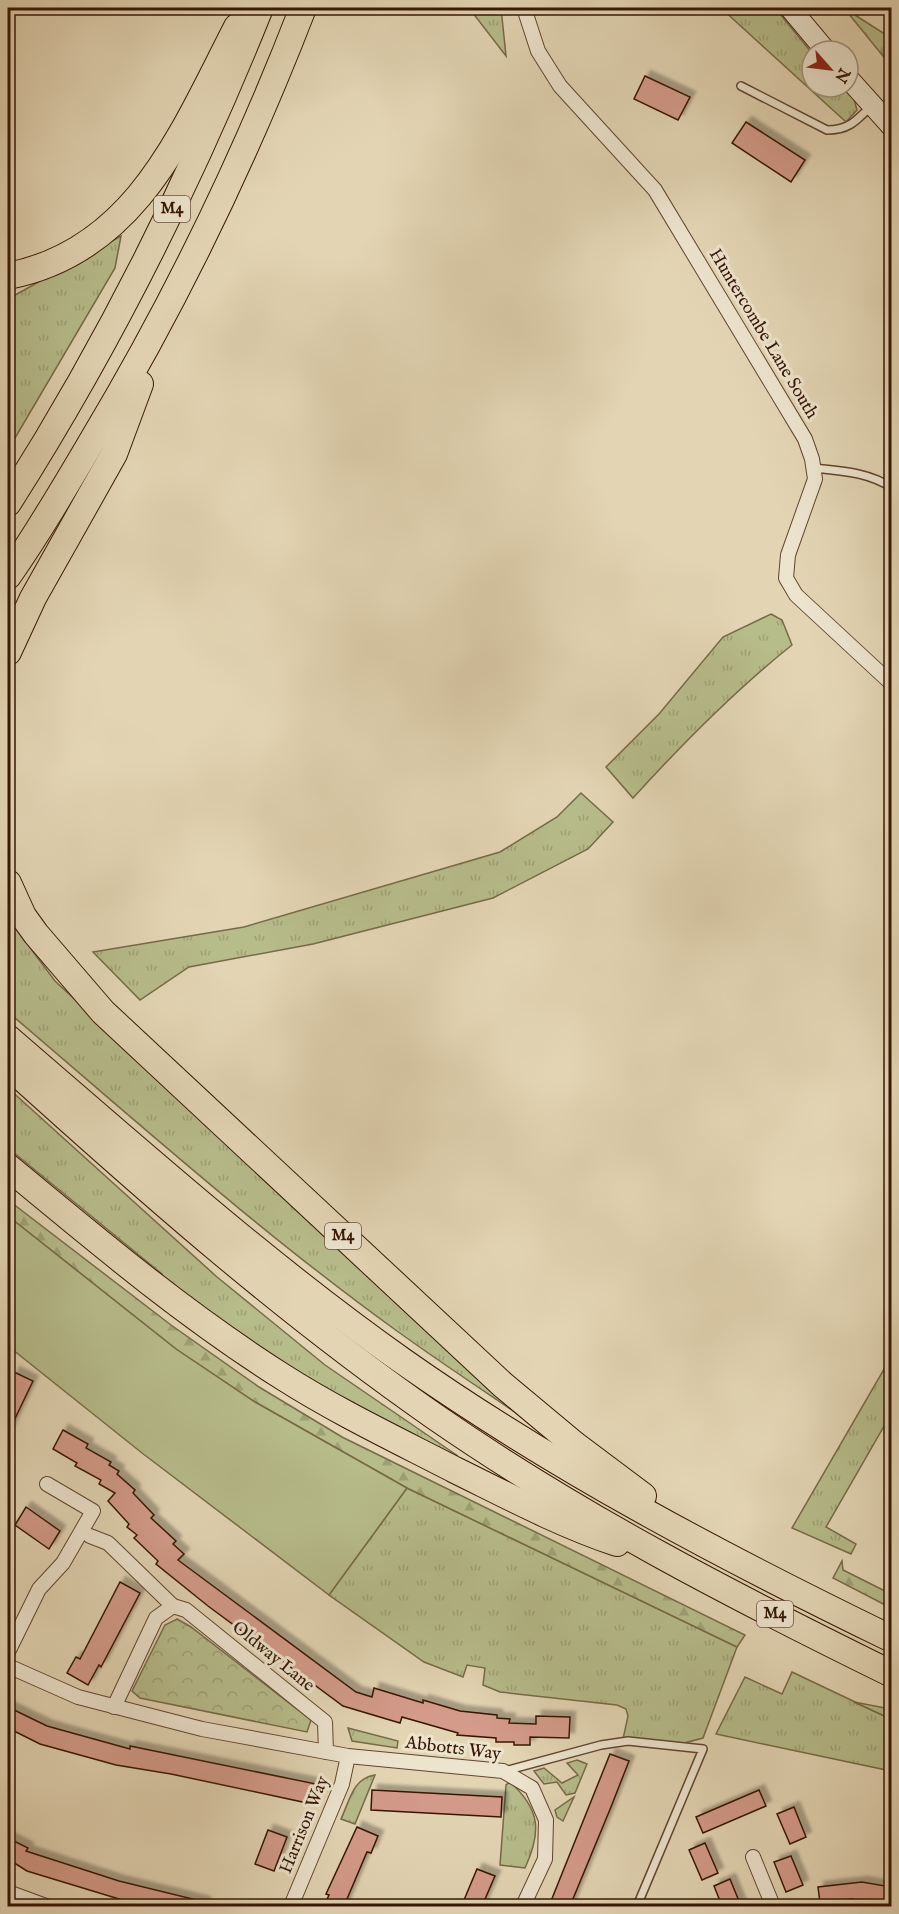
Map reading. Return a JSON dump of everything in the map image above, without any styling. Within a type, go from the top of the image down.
[{"type":"highway","name":"M4","points":[[8,276],[38,268],[85,245],[120,217],[140,197],[160,170],[247,8]]},
{"type":"highway","name":"M4","points":[[8,503],[69,404],[142,269],[206,137],[260,8]]},
{"type":"highway","name":"M4","points":[[8,576],[112,408],[173,296],[243,154],[303,8]]},
{"type":"highway","name":"M4","points":[[8,652],[33,598],[114,454],[173,296]]},
{"type":"highway","name":"M4","points":[[8,882],[23,916],[36,934],[103,1012],[503,1385],[575,1446],[718,1552]]},
{"type":"highway","name":"M4","points":[[8,1038],[215,1215],[384,1348],[567,1469],[718,1552],[891,1639]]},
{"type":"highway","name":"M4","points":[[8,1065],[233,1264],[345,1352],[500,1460],[677,1564],[891,1674]]},
{"type":"highway","name":"M4","points":[[8,1167],[206,1324],[316,1397],[382,1433],[581,1531],[677,1564]]},
{"type":"main road","points":[[790,8],[815,39]]},
{"type":"main road","points":[[860,93],[891,127]]},
{"type":"street","name":"Huntercombe Lane South","points":[[524,8],[538,51],[560,86],[655,190],[805,439],[815,479],[788,555],[786,578],[796,595],[891,684]]},
{"type":"street","points":[[8,1652],[39,1589],[63,1563],[93,1511],[47,1484]]},
{"type":"street","name":"Oldway Lane","points":[[90,1536],[108,1543],[173,1606],[186,1610],[325,1722],[326,1752]]},
{"type":"street","points":[[114,1707],[156,1618],[173,1606]]},
{"type":"street","points":[[8,1666],[78,1697],[114,1707],[202,1729],[348,1756]]},
{"type":"street","name":"Abbotts Way","points":[[348,1756],[503,1771],[532,1788],[546,1820],[545,1859],[523,1906]]},
{"type":"street","name":"Harrison Way","points":[[291,1906],[342,1785],[348,1756]]},
{"type":"street","points":[[753,1857],[773,1906]]},
{"type":"street","points":[[8,1892],[46,1906]]},
{"type":"lane","points":[[741,86],[827,130],[841,130],[851,126],[871,106]]},
{"type":"lane","points":[[813,468],[864,475],[882,481],[891,488]]},
{"type":"lane","points":[[503,1771],[601,1745],[628,1741],[703,1749],[637,1906]]},
{"type":"green space","points":[[469,8],[501,8],[506,56]]},
{"type":"green space","points":[[721,8],[775,8],[800,39],[800,80]]},
{"type":"green space","points":[[844,8],[891,38],[891,66]]},
{"type":"green space","points":[[821,99],[854,99],[857,110],[846,122]]},
{"type":"green space","points":[[121,236],[115,268],[8,450],[8,299]]},
{"type":"green space","points":[[771,614],[782,620],[792,645],[710,718],[633,798],[606,767],[659,714],[723,637]]},
{"type":"green space","points":[[581,793],[613,822],[588,849],[493,898],[313,944],[189,967],[140,1000],[93,952],[244,927],[500,852],[557,817]]},
{"type":"green space","points":[[8,912],[22,937],[55,981],[528,1421],[346,1294],[199,1175],[8,1012]]},
{"type":"green space","points":[[8,1088],[217,1277],[325,1365],[458,1456],[448,1454],[361,1411],[263,1350],[160,1278],[162,1274],[8,1148]]},
{"type":"green space","points":[[8,1200],[171,1325],[259,1387],[342,1437],[745,1635],[737,1647],[407,1488],[255,1402],[176,1349],[8,1216]]},
{"type":"green space","points":[[8,1216],[176,1349],[255,1402],[407,1488],[329,1595],[142,1453],[8,1346]]},
{"type":"green space","points":[[891,1357],[891,1414],[826,1527],[856,1544],[851,1554],[792,1528]]},
{"type":"green space","points":[[407,1488],[737,1647],[703,1738],[673,1746],[623,1739],[628,1716],[626,1709],[617,1705],[500,1692],[483,1685],[485,1668],[467,1665],[463,1677],[424,1662],[329,1595]]},
{"type":"green space","points":[[842,1561],[843,1570],[891,1594],[891,1608],[833,1578]]},
{"type":"green space","points":[[177,1619],[191,1627],[311,1720],[307,1732],[140,1698],[132,1691],[165,1625]]},
{"type":"green space","points":[[792,1672],[891,1719],[891,1771],[716,1734],[745,1677],[782,1694]]},
{"type":"green space","points":[[854,1702],[891,1709],[891,1719]]},
{"type":"green space","points":[[348,1728],[398,1741],[397,1748],[352,1741]]},
{"type":"green space","points":[[577,1760],[587,1764],[575,1793],[566,1795],[557,1782],[544,1784],[534,1771],[544,1768],[562,1783],[578,1775],[567,1763]]},
{"type":"green space","points":[[375,1775],[355,1824],[341,1819],[357,1785],[362,1780]]},
{"type":"green space","points":[[510,1782],[527,1802],[535,1821],[534,1843],[525,1868],[500,1865],[506,1785]]},
{"type":"green space","points":[[574,1797],[563,1821],[557,1817],[555,1810]]},
{"type":"building","points":[[645,76],[690,97],[678,120],[634,99]]},
{"type":"building","points":[[746,122],[805,160],[791,182],[732,143]]},
{"type":"building","points":[[14,1372],[33,1381],[8,1433],[8,1386]]},
{"type":"building","points":[[63,1430],[88,1444],[86,1448],[111,1462],[109,1465],[119,1471],[117,1474],[135,1490],[133,1493],[154,1515],[151,1518],[176,1541],[173,1544],[184,1554],[178,1560],[356,1692],[372,1697],[374,1688],[423,1703],[423,1700],[460,1711],[497,1715],[497,1718],[510,1719],[509,1723],[536,1724],[536,1716],[570,1717],[569,1738],[530,1737],[530,1745],[514,1745],[514,1742],[496,1742],[496,1738],[457,1735],[458,1733],[402,1717],[400,1723],[343,1706],[208,1606],[156,1564],[158,1561],[134,1538],[137,1535],[127,1527],[129,1524],[108,1501],[115,1493],[99,1484],[101,1480],[75,1466],[77,1463],[53,1449]]},
{"type":"building","points":[[26,1507],[60,1531],[49,1549],[15,1525]]},
{"type":"building","points":[[120,1582],[140,1593],[101,1667],[99,1665],[88,1685],[67,1673],[76,1657],[80,1659]]},
{"type":"building","points":[[8,1707],[47,1726],[130,1749],[130,1746],[316,1784],[312,1804],[171,1774],[116,1765],[40,1744],[8,1728]]},
{"type":"building","points":[[610,1754],[629,1761],[611,1807],[570,1906],[549,1906]]},
{"type":"building","points":[[372,1790],[502,1797],[501,1817],[371,1810]]},
{"type":"building","points":[[759,1790],[766,1806],[703,1833],[696,1817]]},
{"type":"building","points":[[794,1807],[806,1837],[790,1844],[777,1814]]},
{"type":"building","points":[[357,1827],[378,1836],[371,1853],[367,1852],[344,1906],[324,1906],[329,1895],[326,1894]]},
{"type":"building","points":[[268,1830],[287,1837],[274,1871],[255,1864]]},
{"type":"building","points":[[8,1838],[28,1848],[26,1851],[119,1881],[205,1902],[205,1906],[142,1906],[27,1871],[8,1859]]},
{"type":"building","points":[[705,1843],[718,1873],[702,1880],[689,1850]]},
{"type":"building","points":[[791,1856],[803,1885],[786,1892],[774,1862]]},
{"type":"building","points":[[477,1869],[495,1876],[482,1906],[464,1900]]},
{"type":"building","points":[[730,1879],[741,1906],[722,1906],[714,1886]]},
{"type":"building","points":[[862,1882],[891,1887],[889,1905],[851,1899],[820,1903],[818,1887]]}]
